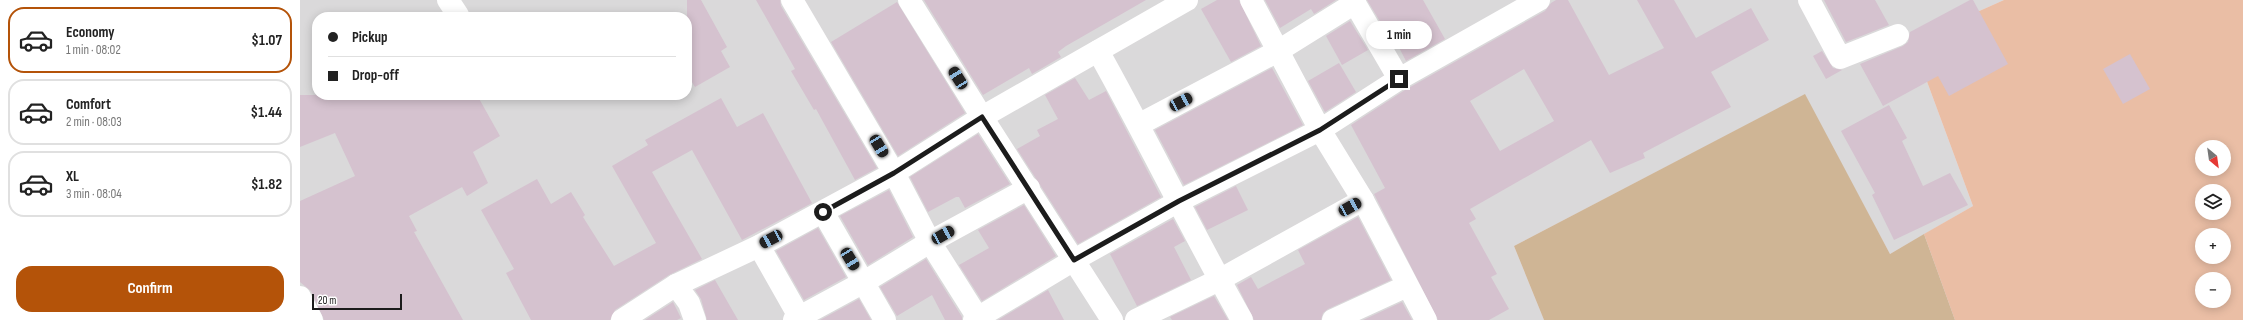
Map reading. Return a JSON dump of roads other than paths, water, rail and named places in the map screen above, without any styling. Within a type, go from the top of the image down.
[{"type":"street","points":[[792,0],[894,173],[930,242],[976,319],[1074,260],[1179,201],[1320,130],[1399,79],[1539,0]]},
{"type":"street","points":[[910,0],[982,117],[1029,188],[1112,320]]},
{"type":"street","points":[[622,320],[676,285],[759,246],[894,173],[982,117],[1187,0]]},
{"type":"street","points":[[1251,0],[1320,130],[1363,200],[1426,320]]},
{"type":"street","points":[[1809,0],[1840,58],[1898,35]]},
{"type":"street","points":[[1140,124],[1278,51],[1354,1],[1399,79]]},
{"type":"street","points":[[1098,52],[1140,124],[1219,280],[1242,320]]},
{"type":"street","points":[[759,246],[798,319],[864,282],[930,242],[1029,188]]},
{"type":"street","points":[[1136,320],[1219,280],[1363,200]]},
{"type":"street","points":[[823,212],[885,320]]},
{"type":"street","points":[[676,285],[689,303],[695,320]]},
{"type":"street","points":[[1333,320],[1407,286]]},
{"type":"street","points":[[300,297],[312,320]]}]
